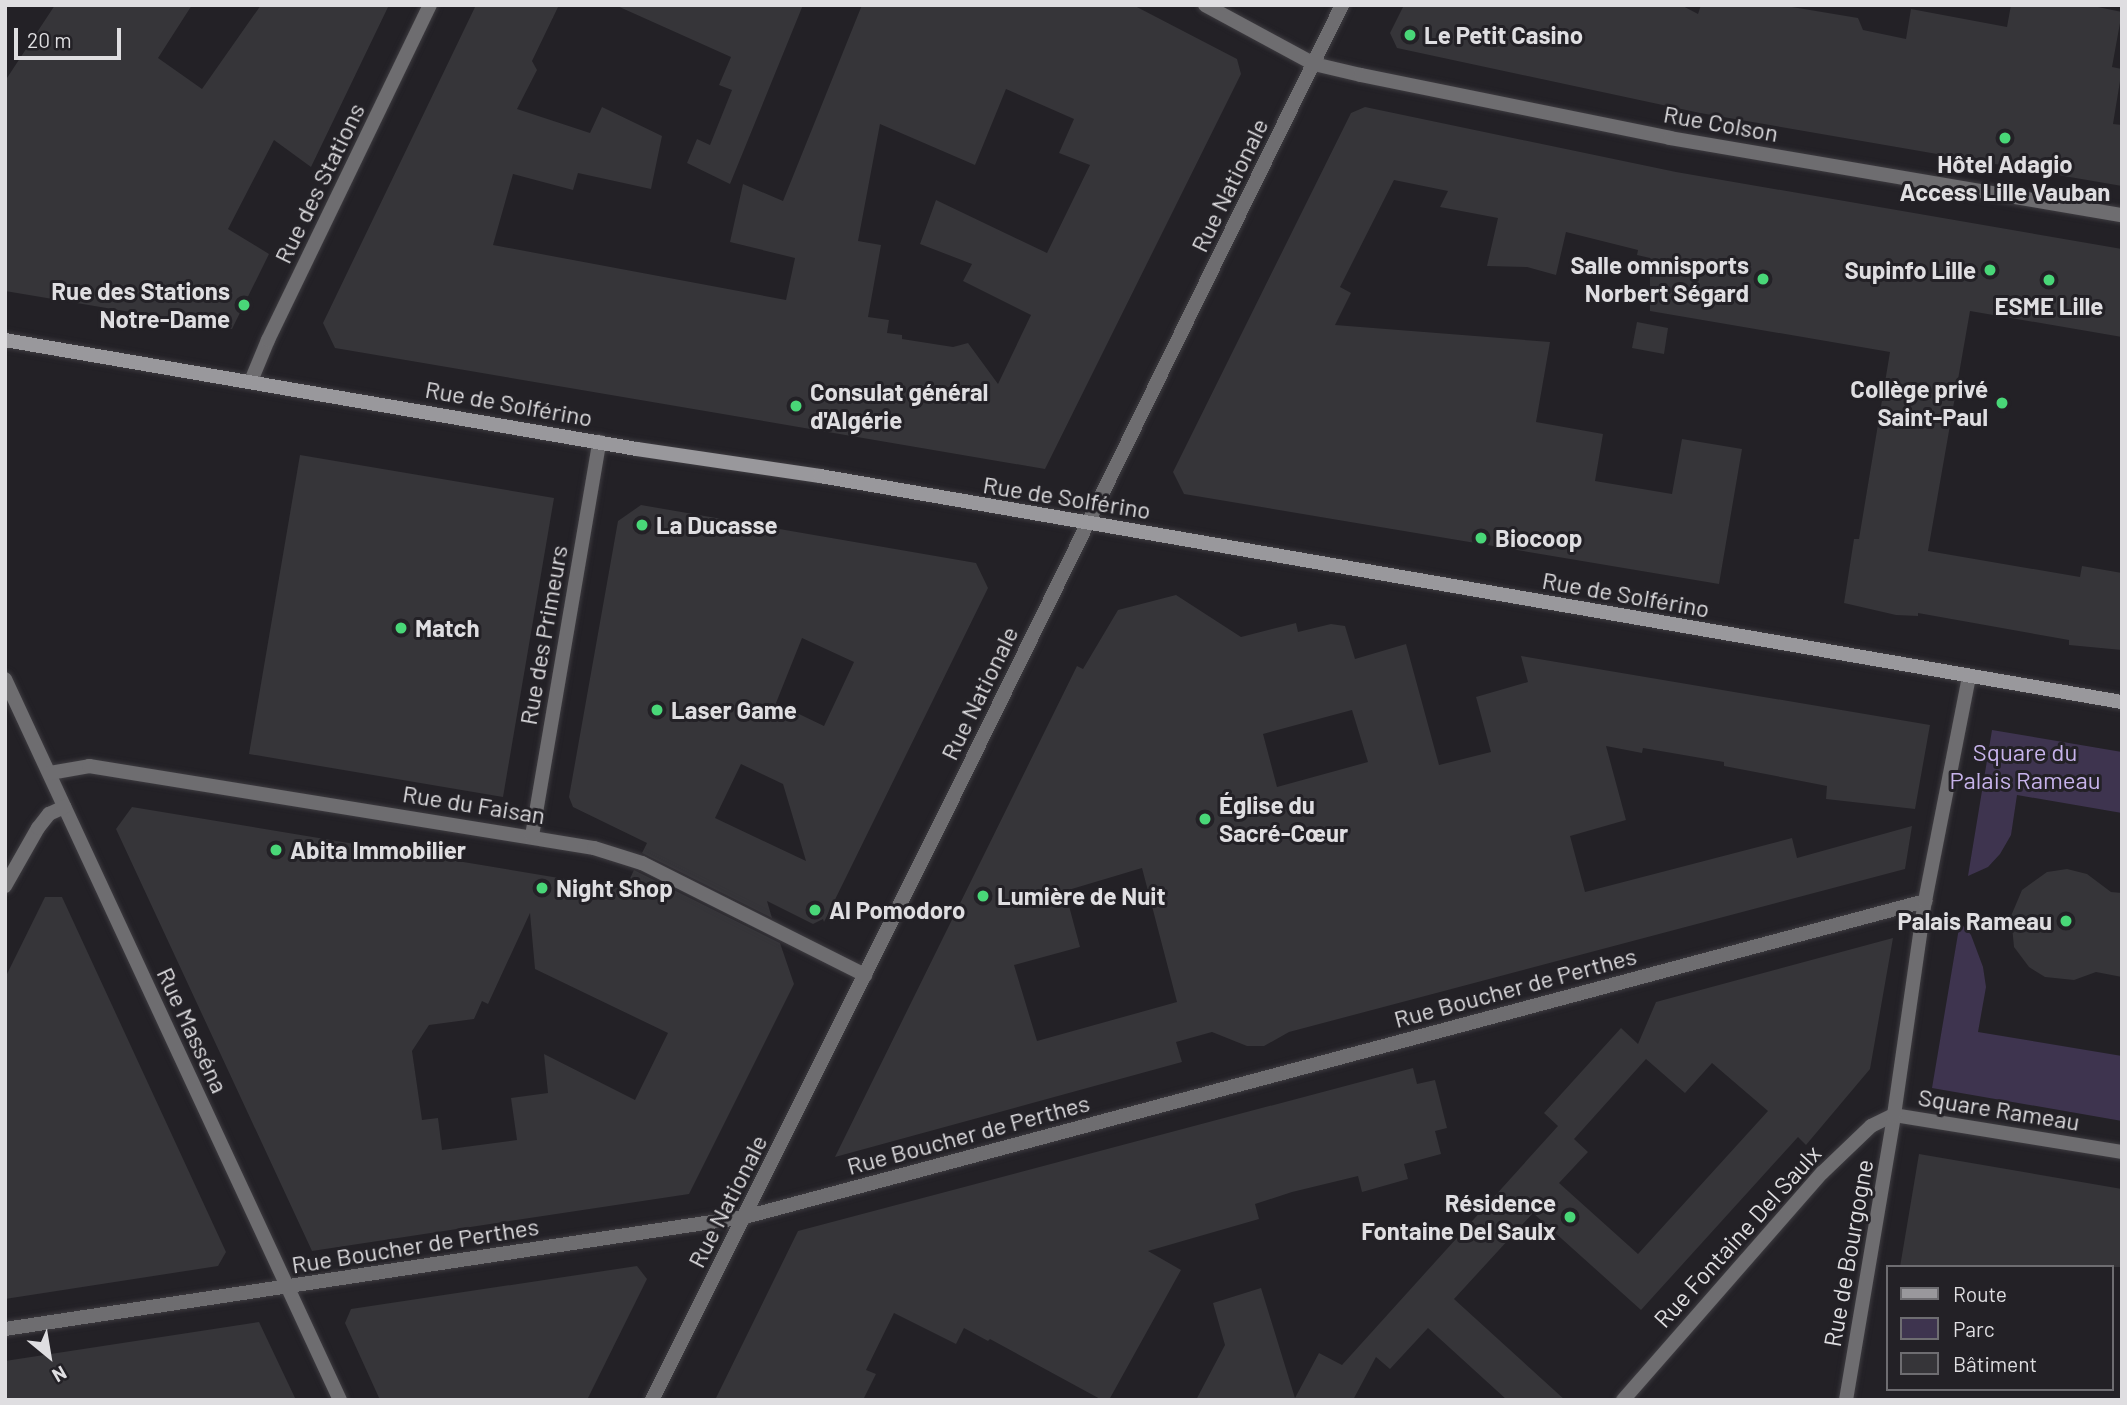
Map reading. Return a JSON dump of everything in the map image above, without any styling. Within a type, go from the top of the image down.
[{"type":"main road","name":"Rue de Solférino","points":[[5,340],[599,442],[1089,522],[2122,702]]},
{"type":"street","name":"Rue des Stations","points":[[251,381],[273,328],[430,5]]},
{"type":"street","name":"Rue Colson","points":[[1205,5],[1314,64],[1670,138],[2122,215]]},
{"type":"street","name":"Rue Nationale","points":[[652,1400],[865,975],[1342,5]]},
{"type":"street","name":"Rue des Primeurs","points":[[532,836],[599,442]]},
{"type":"street","name":"Square Rameau","points":[[1969,676],[1925,901],[1894,1115],[2122,1152]]},
{"type":"street","name":"Rue Masséna","points":[[5,679],[340,1400]]},
{"type":"street","name":"Rue du Faisan","points":[[50,773],[89,766],[594,848],[642,863],[865,975]]},
{"type":"street","points":[[5,886],[38,828],[50,814],[64,807]]},
{"type":"street","name":"Rue Boucher de Perthes","points":[[5,1329],[745,1217],[1925,901]]},
{"type":"street","name":"Rue Fontaine Del Saulx","points":[[1623,1400],[1822,1173],[1871,1126],[1894,1115]]},
{"type":"street","name":"Rue de Bourgogne","points":[[1846,1400],[1894,1115]]},
{"type":"green space","name":"Square du Palais Rameau","points":[[1992,730],[2122,752],[2122,813],[2017,795],[2011,835],[2000,854],[1988,867],[1968,876]]},
{"type":"green space","points":[[1960,922],[1971,935],[1983,967],[1986,987],[1978,1032],[2122,1056],[2122,1121],[1932,1088]]},
{"type":"building","points":[[55,5],[192,5],[158,58],[202,89],[261,5],[389,5],[311,167],[274,140],[228,229],[269,254],[232,329],[5,291],[5,81]]},
{"type":"building","points":[[476,5],[559,5],[532,61],[537,70],[517,109],[590,133],[602,107],[662,136],[651,189],[578,173],[573,190],[513,174],[493,245],[786,300],[795,258],[730,242],[743,184],[783,201],[862,5],[1133,5],[1237,59],[1241,74],[1045,469],[335,348],[323,323]],"holes":[[[1006,89],[1074,119],[1059,153],[1090,165],[1047,253],[936,200],[920,244],[972,264],[963,281],[1031,315],[998,384],[968,343],[953,347],[902,339],[902,335],[887,333],[889,320],[868,317],[881,245],[858,241],[880,124],[975,165]]]},
{"type":"building","points":[[615,5],[803,5],[730,184],[687,163],[697,139],[710,145],[732,90],[719,85],[731,57]]},
{"type":"building","points":[[1404,5],[1681,5],[1698,14],[1701,5],[1780,5],[1858,18],[1863,30],[1906,39],[1911,9],[2007,27],[2011,5],[2088,5],[2122,12],[2112,67],[2122,69],[2113,124],[2122,125],[2122,186],[1700,113],[1397,48],[1390,33]]},
{"type":"building","points":[[1365,107],[1676,172],[2122,249],[2122,337],[1970,311],[1928,551],[2080,577],[2082,566],[2122,573],[2122,650],[2069,645],[2069,640],[1918,613],[1918,616],[1896,615],[1844,603],[1854,539],[1859,539],[1890,352],[1650,311],[1650,258],[1637,255],[1638,250],[1566,232],[1556,275],[1527,267],[1487,266],[1498,218],[1440,207],[1448,191],[1394,180],[1340,287],[1351,293],[1335,325],[1550,342],[1536,422],[1603,434],[1595,481],[1672,494],[1682,439],[1742,449],[1719,584],[1184,494],[1173,472],[1351,113]]},
{"type":"building","points":[[1637,322],[1668,328],[1664,354],[1632,348]]},
{"type":"building","name":"Match","points":[[300,455],[554,498],[503,797],[249,754]]},
{"type":"building","points":[[641,505],[976,563],[988,588],[824,922],[823,919],[813,924],[767,901],[772,918],[642,853],[647,843],[573,807],[569,797],[618,521]],"holes":[[[802,638],[854,662],[824,726],[776,703]],[[741,764],[783,784],[806,861],[715,818]]]},
{"type":"building","points":[[1176,595],[1241,637],[1296,623],[1298,632],[1331,624],[1345,626],[1355,659],[1406,644],[1439,765],[1491,752],[1476,697],[1528,682],[1521,656],[1930,725],[1915,809],[1826,799],[1827,786],[1724,766],[1724,762],[1643,748],[1642,753],[1606,746],[1626,820],[1570,836],[1585,892],[1792,838],[1797,858],[1912,826],[1905,869],[1289,1032],[1264,1046],[1247,1046],[1212,1032],[1176,1042],[1182,1062],[835,1157],[1077,666],[1083,669],[1118,610]],"holes":[[[1352,710],[1368,762],[1277,787],[1263,734]],[[1142,868],[1177,1002],[1037,1041],[1014,965],[1080,947],[1065,891]]]},
{"type":"building","points":[[132,807],[625,889],[634,870],[780,943],[794,984],[689,1194],[312,1251],[116,829]],"holes":[[[530,913],[535,969],[668,1033],[635,1100],[544,1054],[548,1093],[511,1098],[517,1140],[442,1150],[438,1118],[422,1120],[412,1051],[429,1025],[474,1019],[482,1001],[488,1004]]]},
{"type":"building","name":"Palais Rameau","points":[[2067,869],[2087,874],[2111,892],[2122,893],[2122,977],[2096,972],[2074,980],[2045,977],[2029,967],[2014,947],[2011,916],[2022,890],[2047,872]]},
{"type":"building","points":[[45,897],[62,897],[226,1252],[218,1266],[5,1299],[5,978]]},
{"type":"building","points":[[1893,938],[1870,1069],[1806,1145],[1798,1137],[1641,1310],[1533,1213],[1454,1299],[1565,1400],[1507,1400],[1428,1328],[1390,1369],[1376,1357],[1353,1400],[1196,1400],[1225,1345],[1213,1303],[1261,1288],[1295,1398],[1319,1353],[1342,1365],[1558,1126],[1544,1113],[1621,1028],[1638,1044],[1656,1002]],"holes":[[[1646,1059],[1685,1093],[1712,1063],[1768,1111],[1638,1254],[1559,1183],[1588,1152],[1574,1139]]]},
{"type":"building","points":[[1413,1068],[1417,1084],[1435,1080],[1447,1128],[1435,1131],[1441,1154],[1404,1164],[1408,1179],[1362,1192],[1358,1176],[1292,1192],[1255,1204],[1259,1219],[1148,1251],[1181,1270],[1109,1400],[1102,1400],[990,1339],[988,1341],[964,1328],[956,1344],[894,1313],[866,1370],[876,1374],[863,1400],[715,1400],[798,1231]]},
{"type":"building","points":[[1919,1154],[2122,1189],[2122,1267],[1900,1265]]},
{"type":"building","points":[[637,1266],[647,1279],[587,1400],[380,1400],[345,1323],[351,1309]]},
{"type":"building","points":[[259,1322],[296,1400],[5,1400],[5,1361]]},
{"type":"place","name":"Le Petit Casino","points":[[1410,35]]},
{"type":"place","name":"Hôtel Adagio Access Lille Vauban","points":[[2005,138]]},
{"type":"place","name":"Supinfo Lille","points":[[1990,270]]},
{"type":"place","name":"Salle omnisports Norbert Ségard","points":[[1763,279]]},
{"type":"place","name":"ESME Lille","points":[[2049,280]]},
{"type":"place","name":"Rue des Stations Notre-Dame","points":[[244,305]]},
{"type":"place","name":"Collège privé Saint-Paul","points":[[2002,403]]},
{"type":"place","name":"Consulat général d'Algérie","points":[[796,406]]},
{"type":"place","name":"La Ducasse","points":[[642,525]]},
{"type":"place","name":"Biocoop","points":[[1481,538]]},
{"type":"place","name":"Match","points":[[401,628]]},
{"type":"place","name":"Laser Game","points":[[657,710]]},
{"type":"place","name":"Église du Sacré-Cœur","points":[[1205,819]]},
{"type":"place","name":"Abita Immobilier","points":[[276,850]]},
{"type":"place","name":"Night Shop","points":[[542,888]]},
{"type":"place","name":"Lumière de Nuit","points":[[983,896]]},
{"type":"place","name":"Al Pomodoro","points":[[815,910]]},
{"type":"place","name":"Palais Rameau","points":[[2066,921]]},
{"type":"place","name":"Résidence Fontaine Del Saulx","points":[[1570,1217]]}]
